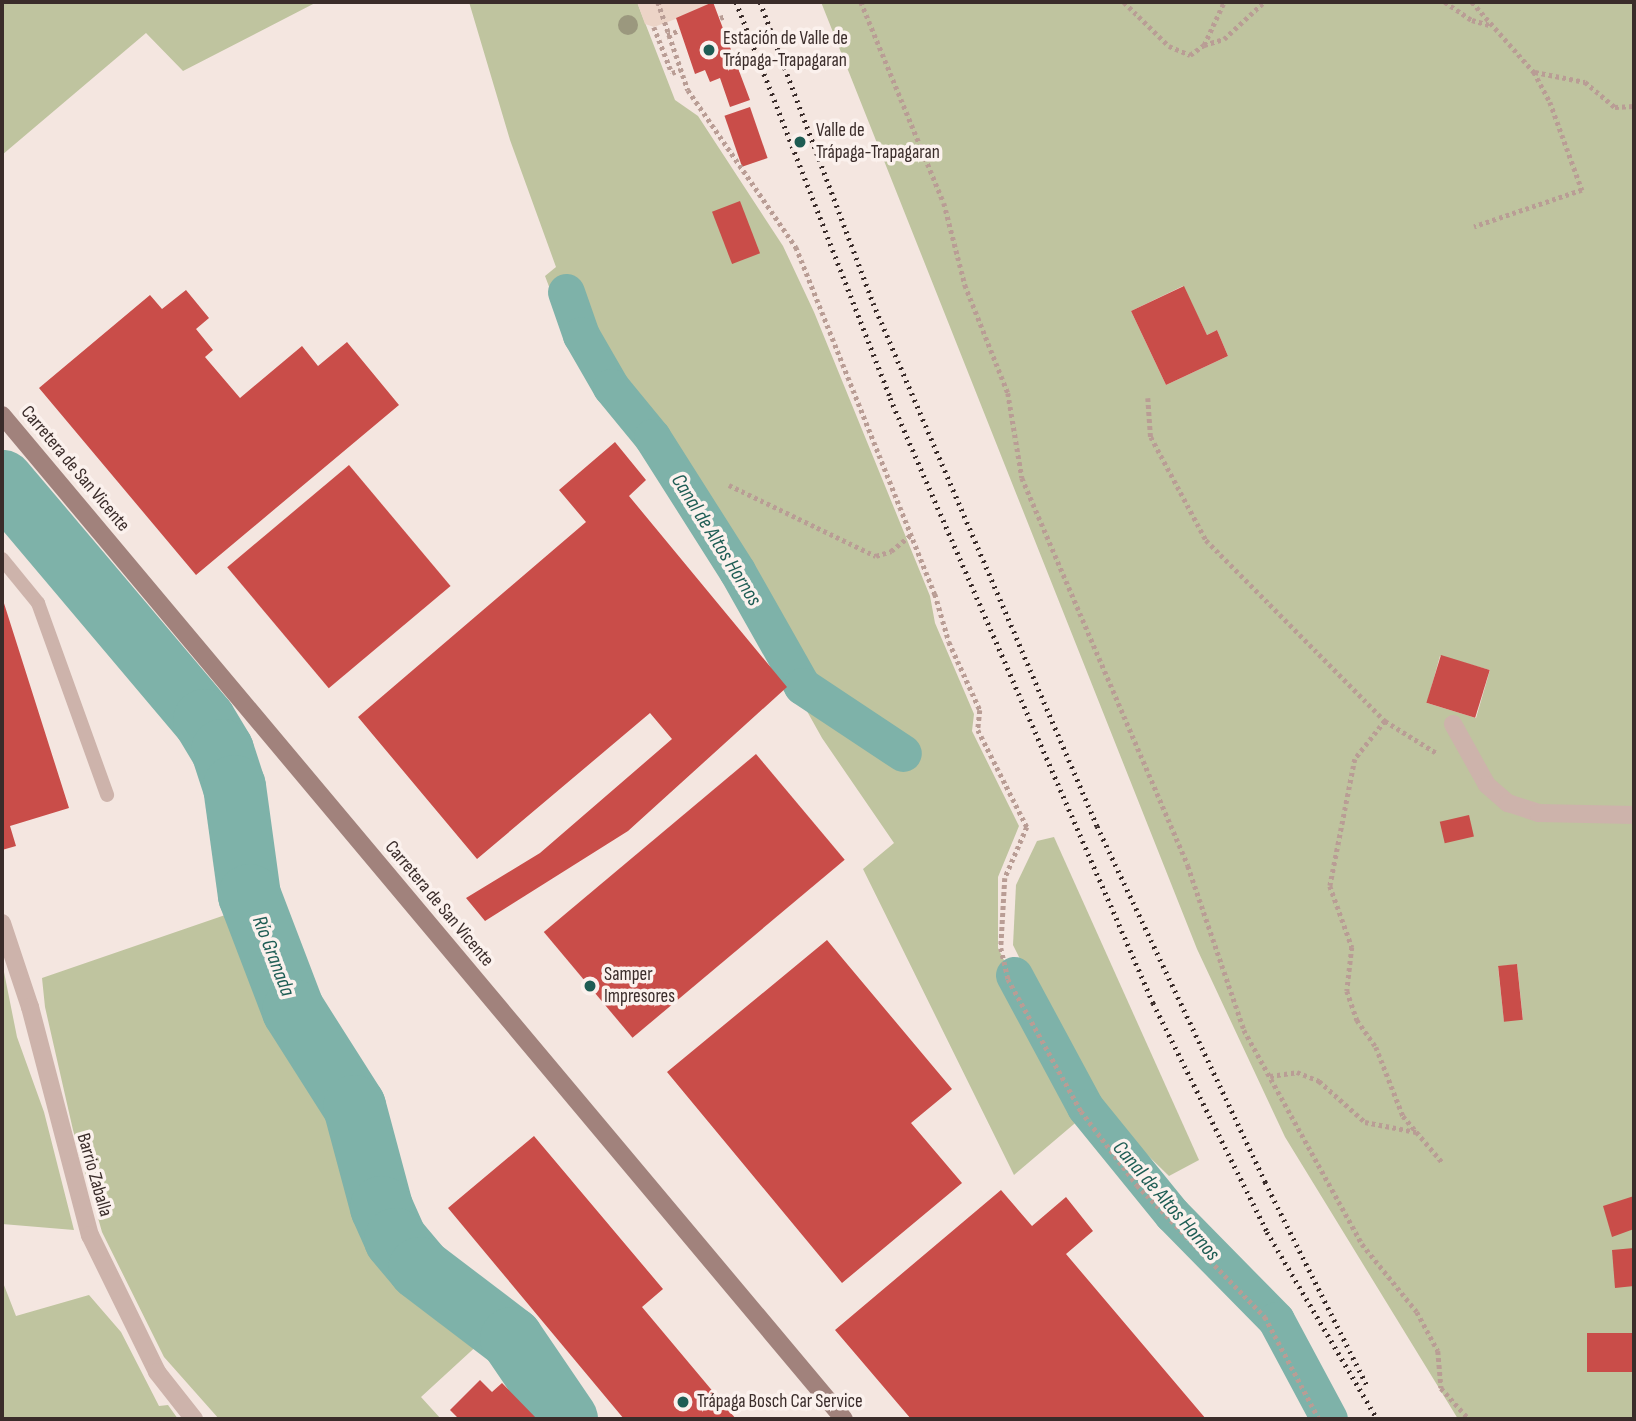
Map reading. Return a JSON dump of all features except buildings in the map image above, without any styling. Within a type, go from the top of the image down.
[{"type":"street","name":"Carretera de San Vicente","points":[[2,415],[844,1419]]},
{"type":"street","points":[[1454,724],[1487,785],[1508,803],[1538,813],[1634,815]]},
{"type":"street","name":"Barrio Zaballa","points":[[2,923],[30,1007],[90,1235],[157,1372],[194,1419]]},
{"type":"lane","points":[[2,559],[38,603],[107,795]]},
{"type":"path","points":[[658,2],[667,35],[688,90],[796,247],[911,535],[948,642],[980,709],[978,730],[1027,827],[1005,878],[1001,948],[1008,979],[1081,1111],[1137,1185],[1265,1317],[1319,1419]]},
{"type":"path","points":[[861,2],[944,202],[965,285],[1008,393],[1022,478],[1188,866],[1244,1030],[1362,1244],[1438,1351],[1441,1388],[1469,1419]]},
{"type":"path","points":[[1124,2],[1169,46],[1190,55],[1204,45],[1224,39],[1264,2]]},
{"type":"path","points":[[1204,45],[1224,2]]},
{"type":"path","points":[[1445,2],[1472,20],[1491,26]]},
{"type":"path","points":[[1472,2],[1534,72],[1550,102],[1582,190],[1474,227]]},
{"type":"path","points":[[654,27],[672,73],[681,70]]},
{"type":"path","points":[[667,35],[680,30]]},
{"type":"path","points":[[1534,72],[1585,82],[1615,107],[1634,106]]},
{"type":"path","points":[[1147,398],[1151,437],[1206,540],[1385,721],[1441,756]]},
{"type":"path","points":[[729,485],[876,556],[891,551],[911,535]]},
{"type":"path","points":[[1385,721],[1355,759],[1330,886],[1352,947],[1347,991],[1357,1020],[1376,1047],[1403,1116],[1442,1162]]},
{"type":"path","points":[[1270,1076],[1297,1072],[1319,1081],[1365,1122],[1417,1132]]},
{"type":"green space","points":[[2,2],[317,2],[183,71],[146,33],[2,155]]},
{"type":"green space","points":[[469,2],[637,2],[675,100],[698,116],[783,246],[814,312],[930,596],[935,623],[974,714],[972,731],[1019,826],[998,877],[998,948],[1063,1080],[1087,1113],[1014,1175],[863,869],[894,843],[822,738],[699,518],[666,471],[615,411],[564,326],[545,276],[556,267],[510,140]]},
{"type":"green space","points":[[821,2],[1634,2],[1634,1419],[1458,1419],[1285,1137],[1197,949]],"holes":[[[1183,286],[1207,335],[1217,330],[1228,356],[1166,385],[1131,311]],[[1440,656],[1490,670],[1476,718],[1427,703]],[[1517,964],[1523,1019],[1504,1021],[1498,967]]]},
{"type":"green space","points":[[1054,837],[1199,1160],[1169,1176],[1134,1142],[1074,1067],[1013,945],[1016,885],[1037,841]]},
{"type":"green space","points":[[231,913],[287,1037],[329,1109],[347,1183],[388,1269],[482,1341],[421,1397],[441,1419],[219,1419],[164,1357],[102,1232],[73,1130],[45,1007],[42,978]]},
{"type":"green space","points":[[2,962],[17,1037],[44,1112],[74,1230],[2,1224]]},
{"type":"green space","points":[[2,1280],[16,1316],[89,1295],[121,1332],[159,1406],[168,1405],[178,1419],[2,1419]]},
{"type":"shaded area","points":[[637,2],[710,2],[711,6],[654,27],[645,24]]},
{"type":"waterway","name":"Canal de Altos Hornos","points":[[566,292],[581,335],[611,387],[652,437],[737,571],[802,686],[903,753]]},
{"type":"waterway","name":"Río Granada","points":[[2,481],[204,720],[222,750],[234,786],[249,895],[293,1010],[354,1106],[381,1207],[395,1239],[419,1268],[511,1338],[566,1419]]},
{"type":"waterway","name":"Canal de Altos Hornos","points":[[1014,975],[1085,1107],[1172,1214],[1276,1320],[1329,1419]]},
{"type":"railway","points":[[736,2],[890,398],[1153,1003],[1267,1232],[1377,1419]]},
{"type":"railway","points":[[760,2],[873,303],[1097,826],[1265,1182],[1368,1388]]},
{"type":"place","name":"Estación de Valle de Trápaga-Trapagaran","points":[[709,50]]},
{"type":"place","name":"Valle de Trápaga-Trapagaran","points":[[800,142]]},
{"type":"place","name":"Samper Impresores","points":[[590,986]]},
{"type":"place","name":"Trápaga Bosch Car Service","points":[[683,1402]]}]
